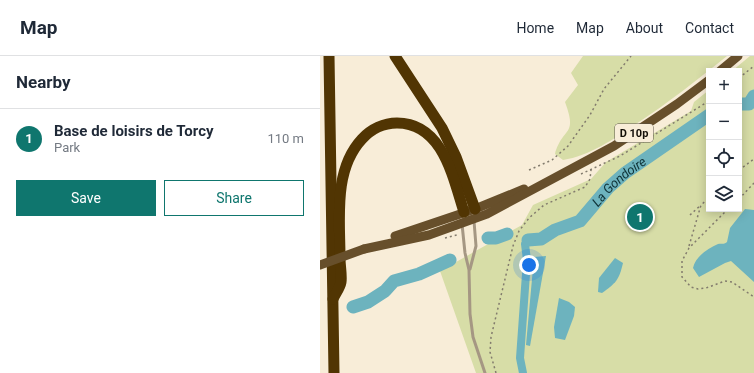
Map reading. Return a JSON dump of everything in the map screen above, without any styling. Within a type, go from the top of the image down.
[{"type":"highway","points":[[330,56],[334,373]]},
{"type":"highway","points":[[395,56],[442,128],[456,157],[471,213]]},
{"type":"highway","points":[[333,299],[340,283],[341,188],[344,171],[355,148],[369,132],[386,124],[400,123],[412,125],[427,133],[435,141],[446,158],[471,213]]},
{"type":"main road","points":[[724,68],[738,56]]},
{"type":"main road","name":"D 10p","points":[[364,249],[377,242],[471,213],[553,177],[620,141],[677,104],[706,82]]},
{"type":"main road","name":"D 10p","points":[[320,265],[364,249],[429,234],[462,224],[471,213]]},
{"type":"lane","points":[[471,213],[476,246],[470,270],[470,314],[472,330],[485,373]]},
{"type":"lane","points":[[462,224],[465,253],[470,270]]},
{"type":"lane","points":[[480,373],[483,368]]},
{"type":"path","points":[[529,170],[552,160],[568,146],[590,115],[604,89],[631,56]]},
{"type":"path","points":[[742,76],[754,66]]},
{"type":"path","points":[[496,373],[490,352],[491,337],[516,238],[525,223],[540,207],[585,186],[591,177],[590,169],[620,156],[706,103]]},
{"type":"path","points":[[742,168],[754,159]]},
{"type":"path","points":[[742,196],[754,183]]},
{"type":"path","points":[[690,215],[706,201]]},
{"type":"path","points":[[701,206],[689,248],[682,260],[682,277],[691,287],[698,289],[729,281],[754,297]]},
{"type":"path","points":[[689,248],[725,212]]},
{"type":"green space","points":[[583,56],[727,56],[712,68],[706,68],[706,73],[671,100],[619,135],[592,151],[563,160],[555,154],[558,145],[570,126],[569,113],[565,102],[578,85],[571,73]]},
{"type":"green space","points":[[750,56],[754,56],[754,373],[476,373],[440,271],[522,225],[533,205],[591,179],[606,162],[691,111],[694,102],[706,92],[706,212],[742,212],[742,68],[736,68]]},
{"type":"water","points":[[745,209],[754,210],[754,282],[731,261],[699,277],[693,268],[696,260],[702,253],[710,248],[727,242],[730,228]]},
{"type":"water","points":[[546,256],[530,346],[526,345],[534,257]]},
{"type":"water","points":[[615,258],[623,263],[618,277],[614,284],[602,293],[598,292],[599,278]]},
{"type":"water","points":[[559,298],[569,302],[575,307],[574,316],[565,340],[555,338],[554,327]]},
{"type":"waterway","name":"La Gondoire","points":[[742,104],[749,104],[754,96]]},
{"type":"waterway","name":"La Gondoire","points":[[528,240],[541,239],[555,230],[580,221],[608,188],[625,173],[706,117]]},
{"type":"waterway","name":"La Gondoire","points":[[488,238],[496,238],[507,234]]},
{"type":"waterway","points":[[523,373],[520,358],[527,260],[525,244],[528,240]]},
{"type":"waterway","name":"La Gondoire","points":[[353,307],[368,302],[385,291],[394,281],[419,274],[450,260]]},
{"type":"place","name":"Base de loisirs de Torcy","points":[[640,217]]}]
